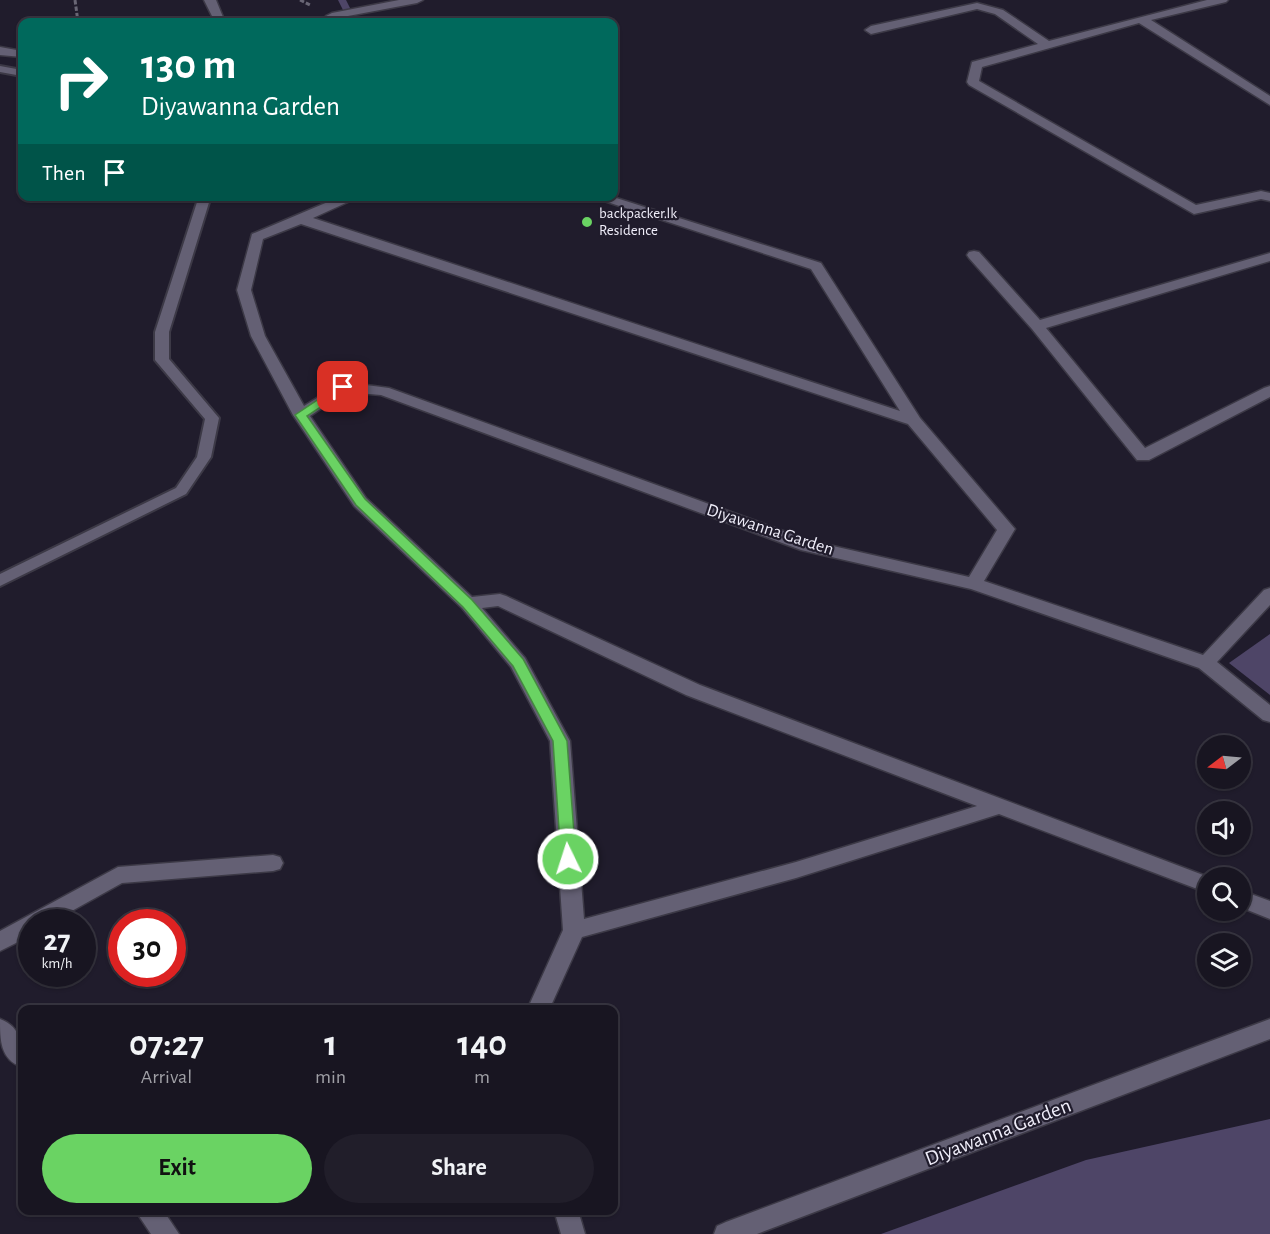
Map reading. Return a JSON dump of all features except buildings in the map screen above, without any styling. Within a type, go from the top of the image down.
[{"type":"street","points":[[210,0],[218,18]]},
{"type":"street","points":[[343,14],[417,0]]},
{"type":"street","points":[[1222,0],[1141,19],[976,65],[973,82],[1194,210],[1261,195],[1270,196]]},
{"type":"street","points":[[872,30],[977,6],[999,12],[1047,45]]},
{"type":"street","points":[[1141,19],[1270,101]]},
{"type":"street","points":[[0,51],[18,53]]},
{"type":"street","points":[[343,201],[257,237],[244,290],[258,336],[301,415],[360,502],[468,604],[518,663],[560,741],[574,930],[540,1005]]},
{"type":"street","points":[[611,201],[816,266],[914,421],[1006,529],[974,584]]},
{"type":"street","points":[[298,218],[914,421]]},
{"type":"street","points":[[974,255],[1037,326],[1143,456],[1270,391]]},
{"type":"street","points":[[1037,326],[1270,257]]},
{"type":"street","name":"Diyawanna Garden","points":[[301,415],[343,387],[383,391],[807,546],[974,584],[1206,663],[1270,715]]},
{"type":"street","points":[[1206,663],[1268,595]]},
{"type":"street","points":[[468,604],[500,600],[693,690],[1197,881]]},
{"type":"street","points":[[574,930],[796,870],[1001,806]]},
{"type":"street","points":[[58,909],[118,875],[273,863]]},
{"type":"street","points":[[1251,902],[1270,910]]},
{"type":"street","points":[[0,942],[18,932]]},
{"type":"street","points":[[0,1029],[18,1052]]},
{"type":"street","name":"Diyawanna Garden","points":[[726,1234],[1270,1029]]},
{"type":"street","points":[[151,1215],[166,1234]]},
{"type":"street","points":[[567,1215],[573,1234]]},
{"type":"lane","points":[[0,69],[18,72]]},
{"type":"lane","points":[[0,581],[181,491],[204,457],[212,418],[162,360],[162,332],[203,201]]},
{"type":"path","points":[[75,0],[77,18]]},
{"type":"shaded area","points":[[1270,634],[1270,695],[1229,663]]},
{"type":"shaded area","points":[[1270,1119],[1270,1234],[881,1234],[1086,1160]]},
{"type":"waterway","points":[[342,0],[351,18]]},
{"type":"place","name":"backpacker.lk Residence","points":[[587,222]]},
{"type":"route","points":[[343,387],[301,415],[360,502],[468,604],[518,663],[560,741],[568,859]]}]
